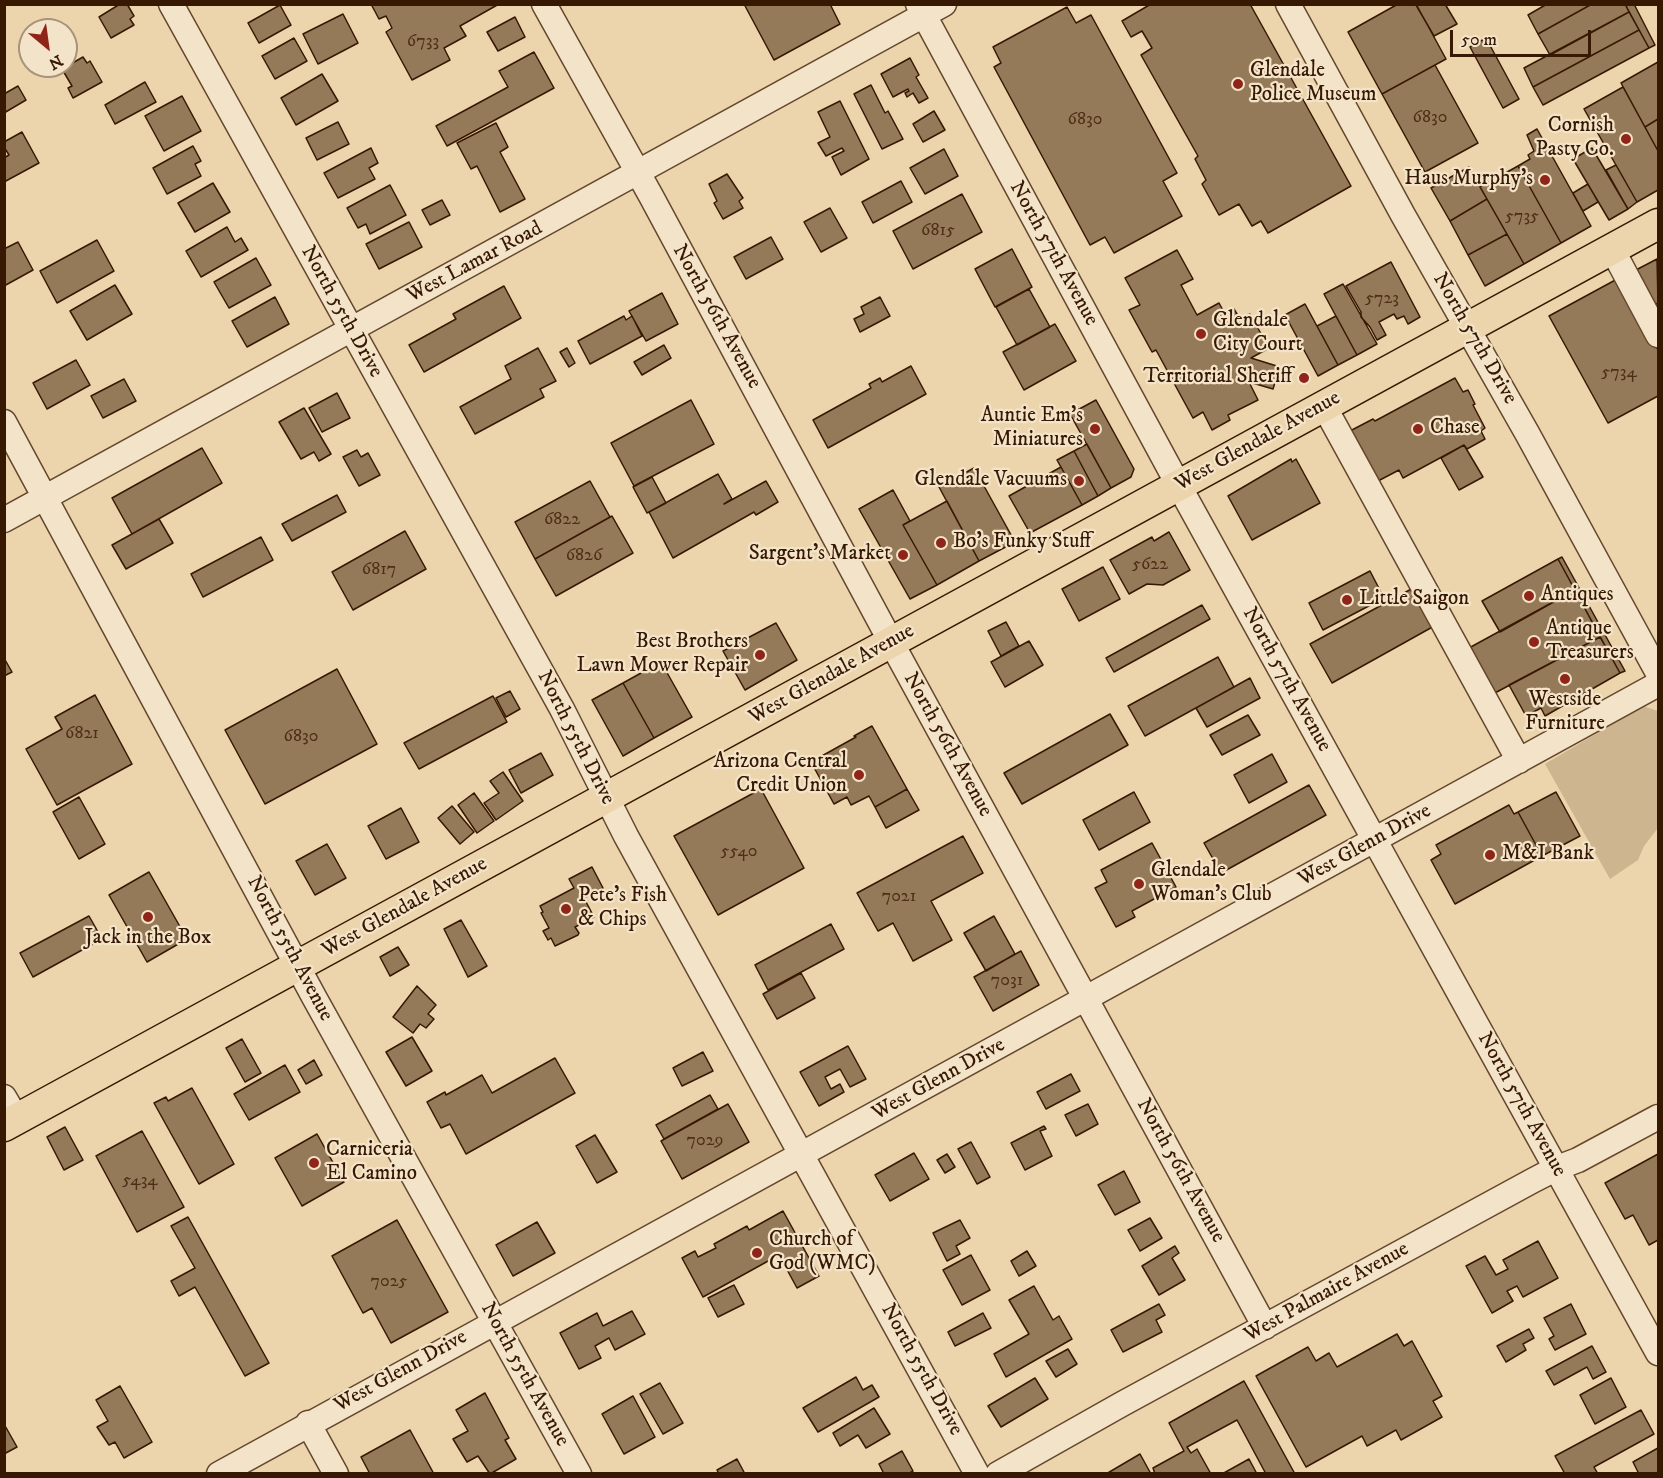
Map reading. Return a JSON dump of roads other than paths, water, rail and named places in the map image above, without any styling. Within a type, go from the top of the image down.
[{"type":"main road","name":"West Glendale Avenue","points":[[9,1114],[298,967],[1659,224]]},
{"type":"street","name":"North 55th Drive","points":[[171,4],[562,709],[592,765],[606,799],[977,1473]]},
{"type":"street","name":"North 56th Avenue","points":[[544,4],[1265,1327]]},
{"type":"street","name":"North 57th Drive","points":[[1288,4],[1659,673]]},
{"type":"street","name":"West Lamar Road","points":[[4,520],[638,173],[928,8]]},
{"type":"street","name":"North 57th Avenue","points":[[928,8],[1179,486],[1659,1353]]},
{"type":"street","points":[[1612,249],[1659,335]]},
{"type":"street","points":[[1324,406],[1519,761]]},
{"type":"street","name":"North 55th Avenue","points":[[4,422],[298,967],[579,1473]]},
{"type":"street","name":"West Glenn Drive","points":[[219,1473],[1659,684]]},
{"type":"street","name":"West Palmaire Avenue","points":[[998,1473],[1557,1168],[1578,1160],[1659,1117]]},
{"type":"street","points":[[308,1423],[336,1473]]},
{"type":"place","name":"Glendale Police Museum","points":[[1238,84]]},
{"type":"place","name":"Cornish Pasty Co.","points":[[1626,139]]},
{"type":"place","name":"Haus Murphy's","points":[[1545,180]]},
{"type":"place","name":"Glendale City Court","points":[[1201,334]]},
{"type":"place","name":"Territorial Sheriff","points":[[1304,378]]},
{"type":"place","name":"Auntie Em's Miniatures","points":[[1095,429]]},
{"type":"place","name":"Chase","points":[[1418,429]]},
{"type":"place","name":"Glendale Vacuums","points":[[1079,481]]},
{"type":"place","name":"Bo's Funky Stuff","points":[[941,543]]},
{"type":"place","name":"Sargent's Market","points":[[903,555]]},
{"type":"place","name":"Antiques","points":[[1529,596]]},
{"type":"place","name":"Little Saigon","points":[[1347,600]]},
{"type":"place","name":"Antique Treasurers","points":[[1534,642]]},
{"type":"place","name":"Best Brothers Lawn Mower Repair","points":[[760,655]]},
{"type":"place","name":"Westside Furniture","points":[[1565,679]]},
{"type":"place","name":"Arizona Central Credit Union","points":[[859,775]]},
{"type":"place","name":"M&I Bank","points":[[1490,855]]},
{"type":"place","name":"Glendale Woman's Club","points":[[1139,884]]},
{"type":"place","name":"Pete's Fish & Chips","points":[[566,909]]},
{"type":"place","name":"Jack in the Box","points":[[148,917]]},
{"type":"place","name":"Carniceria El Camino","points":[[314,1163]]},
{"type":"place","name":"Church of God (WMC)","points":[[757,1253]]}]
